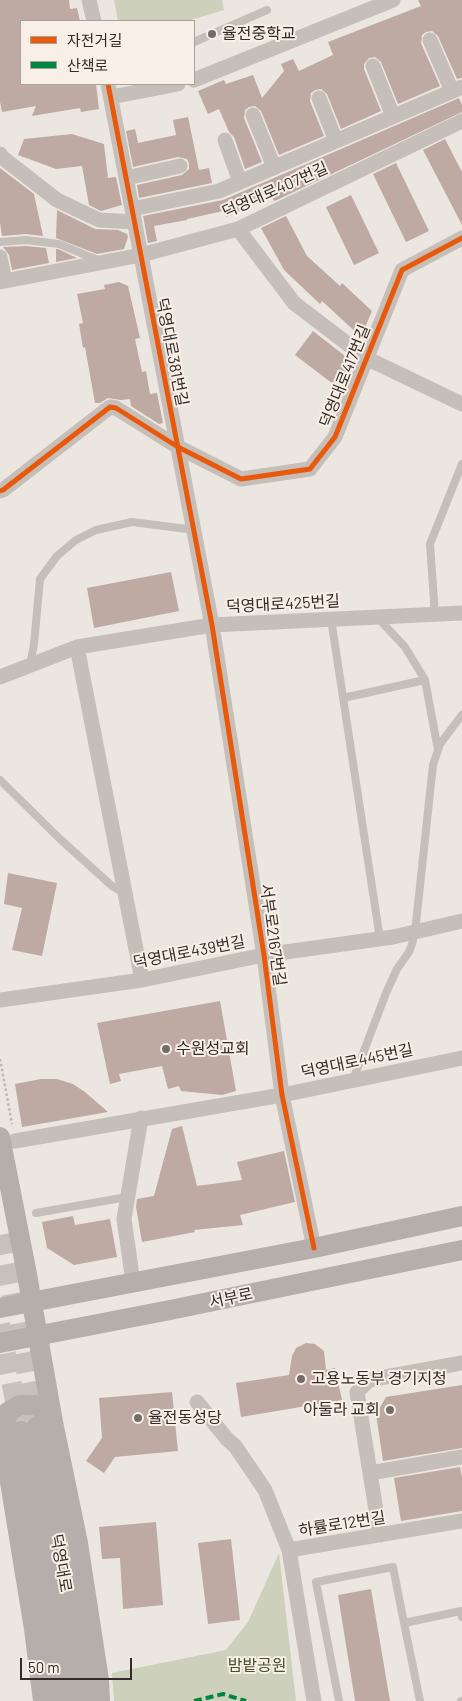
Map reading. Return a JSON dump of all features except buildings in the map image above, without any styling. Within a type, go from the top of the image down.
[{"type":"main road","points":[[7,1139],[14,1208],[38,1336],[23,1427],[34,1630],[43,1701]]},
{"type":"main road","points":[[0,1228],[14,1208]]},
{"type":"main road","name":"서부로","points":[[0,1308],[314,1248],[462,1216]]},
{"type":"main road","name":"서부로","points":[[0,1343],[462,1250]]},
{"type":"main road","points":[[23,1427],[78,1543],[100,1701]]},
{"type":"main road","name":"덕영대로","points":[[23,1427],[53,1626],[62,1701]]},
{"type":"main road","name":"덕영대로","points":[[23,1427],[72,1623],[81,1701]]},
{"type":"street","points":[[90,0],[94,20]]},
{"type":"street","points":[[195,80],[385,1]]},
{"type":"street","points":[[0,154],[56,200],[99,220],[133,215],[219,191],[457,89],[430,40]]},
{"type":"street","points":[[373,66],[393,116]]},
{"type":"street","points":[[109,90],[166,85]]},
{"type":"street","name":"덕영대로381번길","points":[[109,90],[212,625]]},
{"type":"street","points":[[318,98],[336,141]]},
{"type":"street","points":[[253,115],[274,167]]},
{"type":"street","name":"덕영대로407번길","points":[[0,258],[2,282],[141,255],[238,229],[462,122]]},
{"type":"street","points":[[225,140],[240,182]]},
{"type":"street","points":[[126,178],[180,166]]},
{"type":"street","points":[[238,229],[294,303],[366,358],[462,404]]},
{"type":"street","name":"덕영대로417번길","points":[[0,491],[4,490],[110,407],[116,408],[178,446],[240,479],[310,469],[335,437],[402,270],[462,238]]},
{"type":"street","name":"덕영대로425번길","points":[[0,677],[77,647],[212,625],[376,617],[462,616]]},
{"type":"street","name":"서부로2167번길","points":[[212,625],[264,955],[282,1094],[314,1248]]},
{"type":"street","points":[[77,647],[142,980]]},
{"type":"street","name":"덕영대로439번길","points":[[0,1000],[142,980],[264,955],[380,939],[462,921]]},
{"type":"street","name":"덕영대로445번길","points":[[7,1139],[282,1094],[462,1058]]},
{"type":"street","points":[[133,1282],[124,1219],[142,1118]]},
{"type":"street","points":[[380,1535],[357,1392],[369,1380],[462,1363]]},
{"type":"street","points":[[197,1402],[235,1446],[265,1490],[289,1550]]},
{"type":"street","points":[[370,1474],[462,1457]]},
{"type":"street","name":"하률로12번길","points":[[314,1701],[289,1550],[462,1521]]},
{"type":"lane","points":[[195,42],[267,10]]},
{"type":"lane","points":[[0,242],[26,240],[59,244],[104,262]]},
{"type":"lane","points":[[435,615],[430,544],[462,464]]},
{"type":"lane","points":[[30,665],[34,644],[40,579],[57,556],[76,540],[96,530],[132,522],[187,529],[194,534]]},
{"type":"lane","points":[[376,617],[405,647],[425,680],[438,750]]},
{"type":"lane","points":[[331,620],[380,939]]},
{"type":"lane","points":[[344,698],[425,680]]},
{"type":"lane","points":[[353,1080],[386,993],[397,969],[409,952],[415,932],[432,765],[440,744],[462,715]]},
{"type":"lane","points":[[0,780],[99,875],[125,894]]},
{"type":"lane","points":[[36,1213],[127,1196]]},
{"type":"lane","points":[[340,1701],[316,1582],[393,1567],[420,1701]]},
{"type":"lane","points":[[404,1623],[461,1611],[462,1617]]},
{"type":"path","points":[[0,1059],[7,1139]]},
{"type":"green space","points":[[114,0],[222,0],[224,10],[191,20],[118,20]]},
{"type":"green space","name":"밤밭공원","points":[[279,1553],[296,1701],[114,1701],[112,1673],[226,1650],[248,1622]]},
{"type":"tunnel","points":[[0,1235],[36,1422]]},
{"type":"tunnel","points":[[0,1324],[21,1431]]},
{"type":"marked path","points":[[194,1701],[223,1694],[246,1701]]},
{"type":"cycle path","points":[[108,85],[212,625],[264,955],[282,1095],[314,1248]]},
{"type":"cycle path","points":[[0,491],[110,407],[116,408],[178,447],[241,479],[310,469],[335,437],[402,270],[462,238]]},
{"type":"place","name":"율전중학교","points":[[212,34]]},
{"type":"place","name":"수원성교회","points":[[166,1049]]},
{"type":"place","name":"고용노동부 경기지청","points":[[301,1379]]},
{"type":"place","name":"아둘라 교회","points":[[390,1410]]},
{"type":"place","name":"율전동성당","points":[[138,1418]]}]
